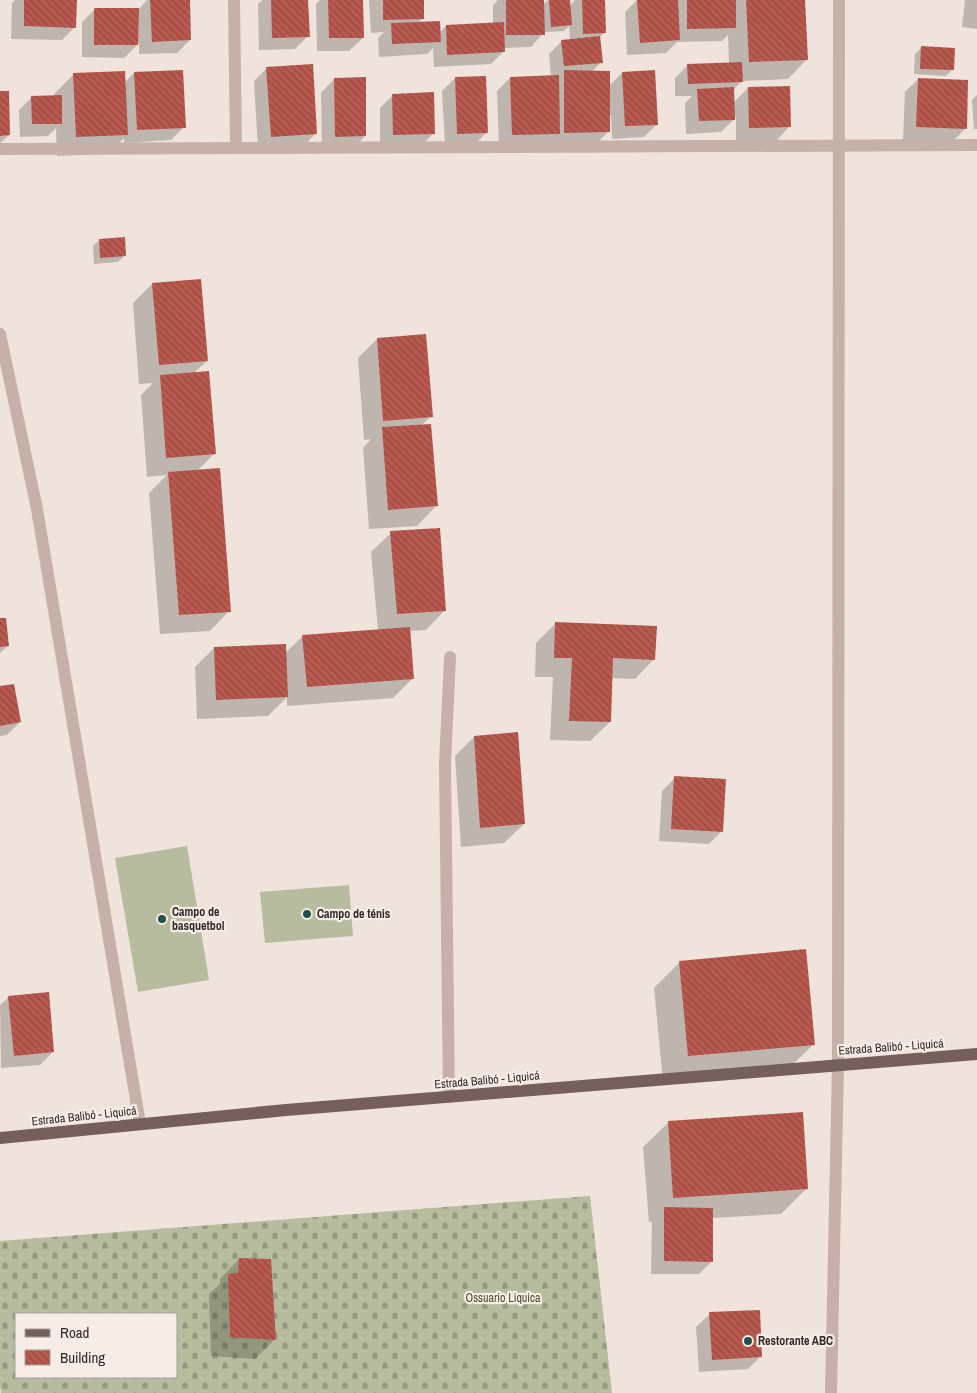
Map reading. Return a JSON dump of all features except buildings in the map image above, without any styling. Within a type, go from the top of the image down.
[{"type":"main road","name":"Estrada Balibó - Liquicá","points":[[0,1138],[448,1097],[977,1054]]},
{"type":"street","points":[[234,0],[236,148]]},
{"type":"street","points":[[831,1393],[838,1065],[839,0]]},
{"type":"street","points":[[0,149],[840,144],[977,145]]},
{"type":"street","points":[[0,334],[37,509],[140,1124]]},
{"type":"street","points":[[448,1097],[445,764],[450,657]]},
{"type":"green space","name":"Campo de basquetbol","points":[[187,846],[209,980],[138,992],[115,858]]},
{"type":"green space","name":"Campo de ténis","points":[[349,885],[353,936],[265,943],[260,892]]},
{"type":"green space","name":"Ossuario Liquica","points":[[590,1196],[612,1393],[1,1393],[0,1241]]},
{"type":"place","name":"Campo de ténis","points":[[307,914]]},
{"type":"place","name":"Campo de basquetbol","points":[[162,919]]},
{"type":"place","name":"Restorante ABC","points":[[748,1341]]}]
